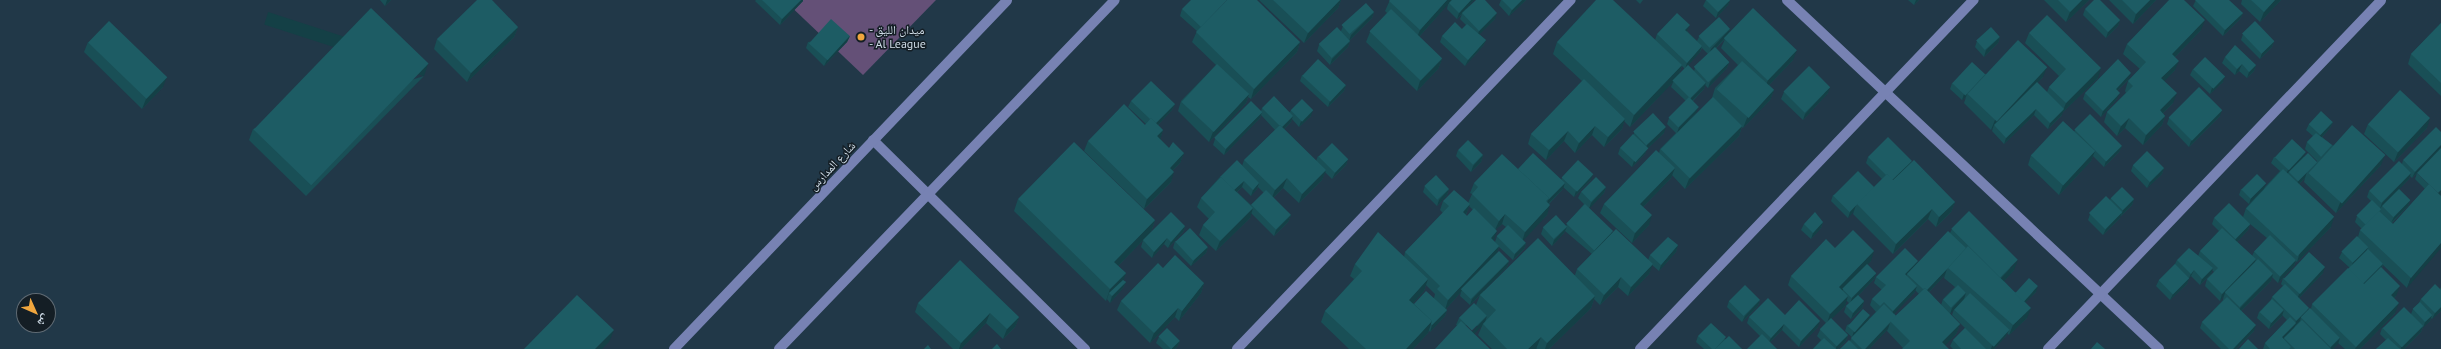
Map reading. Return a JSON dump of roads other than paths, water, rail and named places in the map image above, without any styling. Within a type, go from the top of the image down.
[{"type":"street","name":"شارع المدارس","points":[[674,349],[1008,0]]},
{"type":"street","points":[[779,349],[1115,0]]},
{"type":"street","points":[[1237,349],[1571,0]]},
{"type":"street","points":[[1787,0],[2159,349]]},
{"type":"street","points":[[1640,349],[1974,0]]},
{"type":"street","points":[[2048,349],[2381,0]]},
{"type":"street","points":[[873,140],[927,195],[1085,349]]},
{"type":"place","name":"- ميدان الليق - Al League","points":[[861,37]]}]
